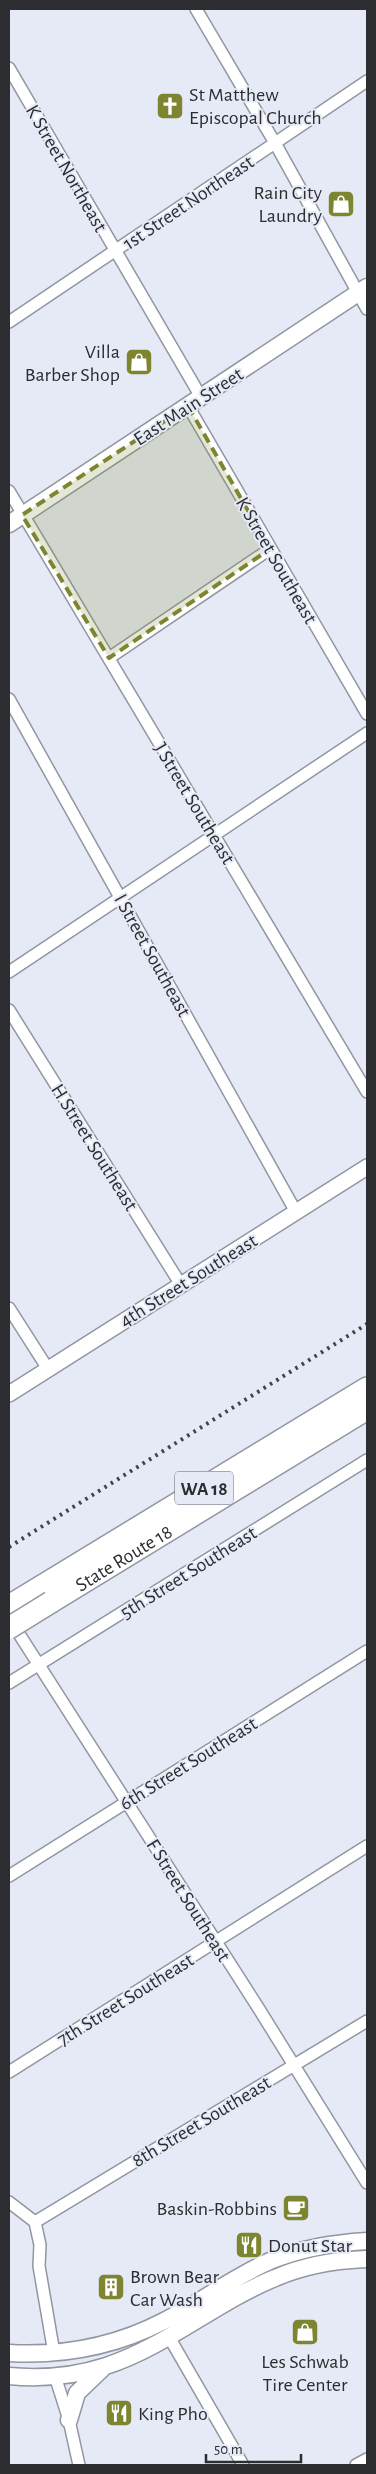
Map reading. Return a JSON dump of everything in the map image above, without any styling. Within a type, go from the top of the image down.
[{"type":"highway","name":"State Route 18","points":[[9,1628],[46,1594],[367,1388]]},
{"type":"highway","name":"State Route 18","points":[[9,1606],[46,1594],[367,1409]]},
{"type":"main road","name":"East Main Street","points":[[16,519],[363,290]]},
{"type":"main road","points":[[9,2354],[82,2350],[123,2338],[152,2327],[262,2265],[284,2256],[318,2246],[367,2241]]},
{"type":"main road","points":[[9,2376],[55,2376],[105,2366],[146,2350],[274,2278],[320,2264],[367,2259]]},
{"type":"main road","points":[[9,2366],[25,2367],[36,2365],[54,2353],[78,2360],[129,2348],[146,2350]]},
{"type":"main road","points":[[69,2420],[76,2393],[105,2366]]},
{"type":"street","points":[[196,9],[363,290],[367,309]]},
{"type":"street","name":"K Street Northeast","points":[[9,68],[116,250],[194,401]]},
{"type":"street","name":"1st Street Northeast","points":[[9,322],[367,81]]},
{"type":"street","name":"K Street Southeast","points":[[194,401],[270,549],[367,714]]},
{"type":"street","name":"J Street Southeast","points":[[9,491],[16,519],[109,658],[367,1092]]},
{"type":"street","points":[[109,658],[270,549]]},
{"type":"street","name":"I Street Southeast","points":[[9,699],[296,1212]]},
{"type":"street","points":[[9,972],[367,733]]},
{"type":"street","name":"H Street Southeast","points":[[9,1010],[180,1285]]},
{"type":"street","name":"4th Street Southeast","points":[[9,1394],[367,1167]]},
{"type":"street","points":[[9,1308],[48,1369]]},
{"type":"street","name":"5th Street Southeast","points":[[9,1683],[367,1460]]},
{"type":"street","name":"F Street Southeast","points":[[9,1618],[216,1941],[367,2183]]},
{"type":"street","name":"6th Street Southeast","points":[[9,1876],[367,1651]]},
{"type":"street","name":"7th Street Southeast","points":[[9,2072],[367,1846]]},
{"type":"street","name":"8th Street Southeast","points":[[35,2222],[367,2021]]},
{"type":"street","points":[[9,2202],[35,2222],[40,2245],[39,2266],[54,2353]]},
{"type":"street","points":[[169,2337],[243,2465]]},
{"type":"street","points":[[55,2376],[69,2420],[80,2465]]},
{"type":"street","points":[[356,2465],[367,2459]]},
{"type":"highlighted area","points":[[188,406],[270,549],[109,658],[22,515]]},
{"type":"railway","points":[[9,1547],[367,1324]]},
{"type":"place","name":"St Matthew Episcopal Church","points":[[170,106]]},
{"type":"place","name":"Rain City Laundry","points":[[341,204]]},
{"type":"place","name":"Villa Barber Shop","points":[[139,362]]},
{"type":"place","name":"Baskin-Robbins","points":[[296,2208]]},
{"type":"place","name":"Donut Star","points":[[249,2245]]},
{"type":"place","name":"Brown Bear Car Wash","points":[[111,2287]]},
{"type":"place","name":"Les Schwab Tire Center","points":[[305,2332]]},
{"type":"place","name":"King Pho","points":[[119,2413]]}]
